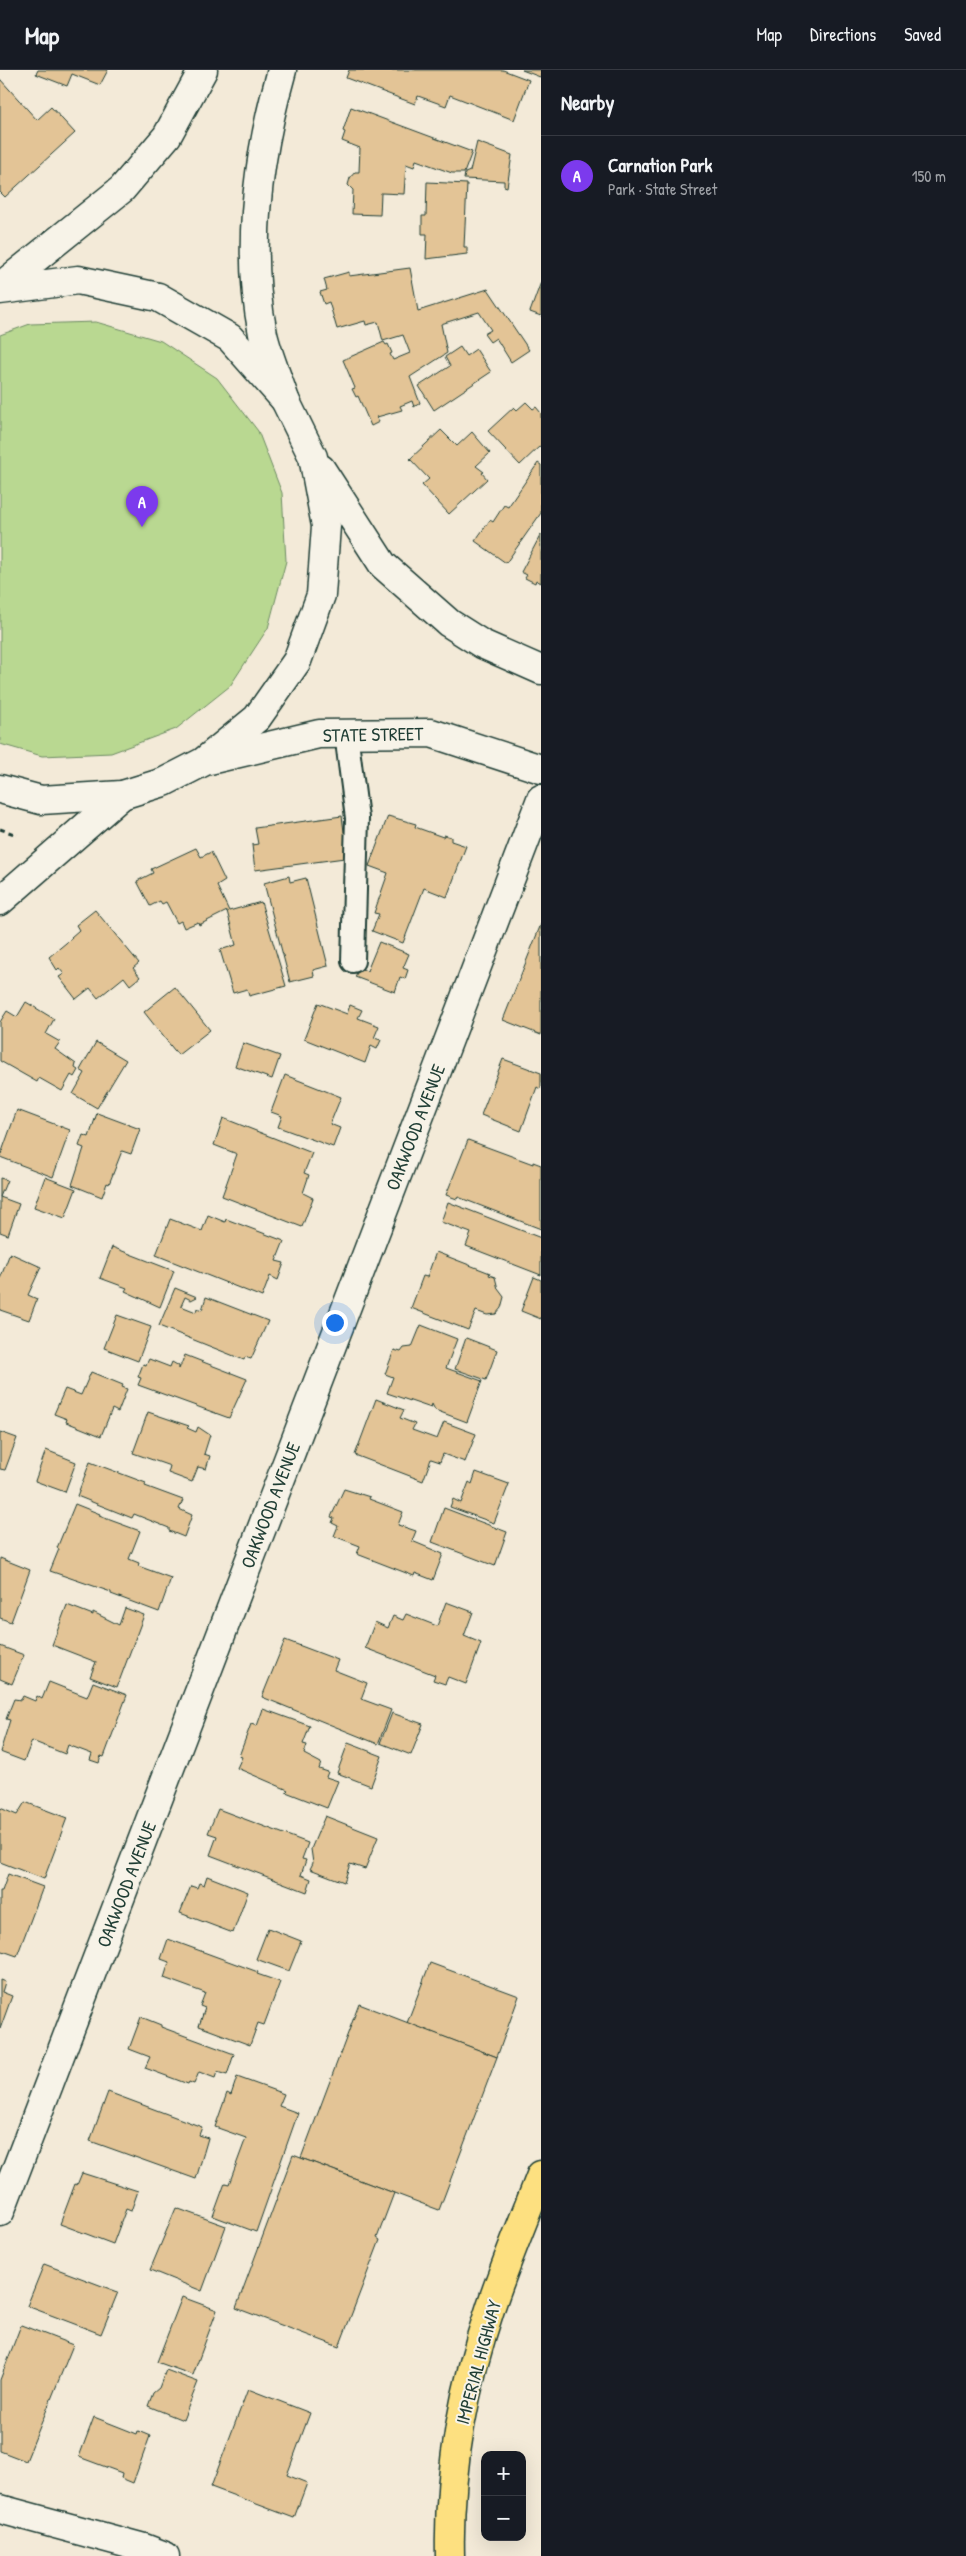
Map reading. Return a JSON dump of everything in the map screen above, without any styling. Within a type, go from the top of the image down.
[{"type":"main road","name":"IMPERIAL HIGHWAY","points":[[450,2556],[449,2516],[460,2429],[474,2369],[491,2307],[541,2175]]},
{"type":"street","points":[[0,288],[122,190],[167,136],[203,70]]},
{"type":"street","points":[[282,70],[272,108],[257,183],[256,272],[264,335],[285,400],[313,457],[384,565],[449,623],[482,644],[541,670]]},
{"type":"street","points":[[0,288],[78,280],[158,297],[230,338],[285,400]]},
{"type":"street","points":[[0,789],[41,800],[122,795],[164,782],[203,762],[257,718],[297,660],[320,595],[326,526],[313,457]]},
{"type":"street","name":"STATE STREET","points":[[203,762],[319,734],[431,733],[541,769]]},
{"type":"street","points":[[0,900],[122,795]]},
{"type":"street","name":"OAKWOOD AVENUE","points":[[0,2212],[541,799]]},
{"type":"street","points":[[0,2510],[144,2548],[165,2556]]},
{"type":"lane","points":[[346,733],[357,818],[353,961]]},
{"type":"path","points":[[0,829],[17,834]]},
{"type":"green space","points":[[96,322],[161,341],[217,378],[258,431],[282,493],[286,561],[268,628],[230,686],[176,729],[111,753],[42,756],[0,744],[0,335],[30,324]]},
{"type":"building","points":[[38,70],[108,70],[100,85],[72,74],[67,86],[36,74]]},
{"type":"building","points":[[349,70],[503,70],[529,80],[514,120],[450,95],[446,106],[418,96],[415,104],[346,78]]},
{"type":"building","points":[[522,70],[541,70],[541,74],[540,77]]},
{"type":"building","points":[[0,79],[37,120],[51,107],[75,133],[5,197],[0,192]]},
{"type":"building","points":[[351,107],[472,152],[464,173],[452,173],[416,160],[414,167],[406,164],[404,194],[381,193],[380,215],[352,214],[353,190],[348,185],[350,178],[355,172],[359,172],[360,148],[342,141],[345,132],[343,131]]},
{"type":"building","points":[[477,142],[512,155],[507,187],[504,186],[504,181],[464,179],[465,173],[470,171]]},
{"type":"building","points":[[427,182],[467,184],[464,247],[467,247],[467,254],[426,259],[427,234],[422,234],[422,216],[426,216]]},
{"type":"building","points":[[410,268],[418,311],[488,289],[529,350],[511,362],[496,338],[490,342],[484,334],[491,330],[479,312],[441,324],[447,353],[410,377],[420,403],[414,407],[412,401],[400,406],[402,410],[377,417],[379,422],[371,426],[358,396],[356,397],[352,389],[355,388],[343,360],[384,342],[386,345],[388,344],[393,360],[410,353],[403,335],[383,341],[378,322],[366,325],[365,321],[337,329],[329,302],[324,304],[320,292],[327,290],[324,279],[349,272],[349,276]]},
{"type":"building","points":[[541,282],[541,316],[530,312]]},
{"type":"building","points":[[460,347],[466,356],[476,349],[491,372],[434,410],[419,386],[450,366],[445,357]]},
{"type":"building","points":[[526,402],[533,409],[536,407],[541,413],[541,445],[520,465],[488,431],[514,407],[517,410]]},
{"type":"building","points":[[441,430],[457,446],[472,432],[490,453],[476,466],[484,472],[482,473],[487,479],[449,514],[422,485],[429,479],[410,459]]},
{"type":"building","points":[[538,463],[541,465],[541,513],[506,563],[475,541],[490,520],[493,522],[504,505],[508,507]]},
{"type":"building","points":[[541,534],[541,583],[536,580],[535,583],[525,578],[527,575],[521,572]]},
{"type":"building","points":[[342,816],[344,832],[349,831],[352,857],[255,870],[252,845],[258,844],[255,828]]},
{"type":"building","points":[[388,816],[416,824],[415,827],[443,837],[444,835],[451,837],[451,841],[466,846],[447,897],[424,888],[403,943],[372,931],[379,914],[374,913],[388,873],[369,866]]},
{"type":"building","points":[[196,848],[201,857],[211,852],[225,881],[217,886],[229,911],[261,902],[286,986],[249,996],[247,989],[233,993],[220,950],[236,945],[227,911],[199,925],[198,922],[184,928],[181,921],[177,923],[166,902],[162,904],[160,901],[150,906],[137,881],[153,873],[151,869]]},
{"type":"building","points":[[289,876],[290,882],[306,878],[328,966],[313,970],[314,976],[290,982],[264,883]]},
{"type":"building","points":[[95,910],[139,963],[133,968],[140,977],[130,985],[124,977],[98,998],[90,988],[76,999],[59,977],[64,974],[59,968],[57,970],[49,957],[72,938],[79,930],[76,925]]},
{"type":"building","points":[[541,924],[541,1035],[503,1020]]},
{"type":"building","points":[[379,942],[409,954],[403,968],[408,970],[405,979],[400,977],[395,992],[355,977],[359,968],[367,971]]},
{"type":"building","points":[[175,987],[210,1030],[178,1055],[144,1012]]},
{"type":"building","points":[[26,1002],[54,1019],[46,1034],[60,1042],[55,1049],[76,1064],[75,1068],[78,1070],[74,1077],[71,1075],[62,1091],[39,1078],[37,1082],[0,1061],[0,1022],[7,1011],[17,1017]]},
{"type":"building","points":[[318,1003],[347,1014],[350,1005],[362,1010],[358,1018],[379,1026],[374,1038],[381,1040],[377,1049],[371,1046],[365,1063],[304,1039]]},
{"type":"building","points":[[96,1042],[126,1060],[97,1108],[73,1094],[85,1073],[80,1070]]},
{"type":"building","points":[[243,1043],[280,1056],[272,1079],[235,1066]]},
{"type":"building","points":[[503,1059],[541,1073],[540,1089],[537,1087],[521,1131],[481,1115]]},
{"type":"building","points":[[285,1075],[341,1097],[330,1124],[340,1128],[333,1147],[278,1127],[282,1116],[271,1112]]},
{"type":"building","points":[[17,1110],[70,1130],[53,1177],[0,1157]]},
{"type":"building","points":[[97,1113],[140,1129],[131,1154],[122,1151],[102,1197],[72,1185],[84,1148],[79,1146],[83,1135],[89,1137]]},
{"type":"building","points":[[223,1118],[312,1153],[304,1173],[309,1175],[303,1193],[313,1198],[302,1227],[222,1196],[237,1154],[214,1145]]},
{"type":"building","points":[[468,1140],[533,1164],[533,1162],[541,1165],[541,1229],[458,1197],[457,1199],[446,1195]]},
{"type":"building","points":[[45,1177],[76,1189],[65,1218],[34,1207]]},
{"type":"building","points":[[0,1178],[7,1180],[0,1197]]},
{"type":"building","points":[[0,1197],[19,1204],[8,1235],[0,1232]]},
{"type":"building","points":[[448,1202],[541,1238],[541,1275],[466,1246],[471,1233],[441,1222]]},
{"type":"building","points":[[208,1215],[225,1222],[226,1219],[284,1241],[276,1261],[284,1263],[278,1280],[270,1276],[262,1297],[156,1255],[170,1219],[202,1231]]},
{"type":"building","points":[[112,1247],[174,1271],[160,1307],[125,1291],[127,1288],[100,1278]]},
{"type":"building","points":[[436,1252],[490,1273],[489,1275],[495,1277],[498,1289],[504,1297],[501,1308],[496,1314],[487,1315],[476,1311],[468,1330],[411,1308],[423,1276],[427,1277]]},
{"type":"building","points":[[10,1253],[41,1267],[28,1295],[37,1299],[29,1320],[0,1310],[0,1279]]},
{"type":"building","points":[[534,1277],[541,1280],[541,1319],[521,1311]]},
{"type":"building","points":[[175,1288],[197,1297],[191,1300],[185,1297],[181,1306],[196,1312],[197,1308],[202,1310],[206,1297],[268,1321],[251,1359],[245,1357],[244,1360],[159,1326]]},
{"type":"building","points":[[117,1315],[151,1327],[138,1361],[104,1348]]},
{"type":"building","points":[[421,1325],[457,1339],[446,1368],[482,1381],[467,1422],[435,1410],[432,1404],[431,1408],[387,1393],[393,1377],[385,1374],[394,1350],[401,1352],[404,1348],[412,1347]]},
{"type":"building","points":[[466,1338],[497,1350],[486,1380],[455,1369]]},
{"type":"building","points":[[185,1355],[247,1379],[229,1418],[138,1385],[141,1378],[138,1377],[143,1364],[146,1365],[149,1359],[170,1367],[172,1362],[179,1366],[179,1369]]},
{"type":"building","points":[[91,1372],[123,1385],[122,1387],[127,1389],[118,1412],[112,1409],[101,1436],[66,1422],[67,1419],[54,1414],[65,1389],[81,1395]]},
{"type":"building","points":[[376,1399],[404,1410],[400,1418],[415,1424],[412,1430],[437,1439],[444,1422],[476,1434],[465,1462],[443,1454],[440,1462],[431,1459],[423,1481],[355,1455]]},
{"type":"building","points":[[148,1412],[189,1426],[187,1428],[196,1432],[198,1427],[210,1435],[204,1454],[210,1456],[206,1469],[198,1467],[192,1482],[168,1473],[170,1466],[133,1453]]},
{"type":"building","points":[[0,1432],[17,1438],[5,1470],[0,1469]]},
{"type":"building","points":[[46,1450],[76,1462],[65,1492],[35,1481]]},
{"type":"building","points":[[90,1462],[146,1483],[145,1486],[183,1500],[179,1509],[192,1515],[184,1537],[169,1531],[169,1528],[134,1514],[132,1518],[77,1496]]},
{"type":"building","points":[[476,1472],[509,1484],[494,1523],[450,1507],[453,1499],[461,1503],[469,1482],[472,1484]]},
{"type":"building","points":[[344,1489],[370,1497],[369,1499],[403,1512],[398,1525],[416,1531],[412,1541],[443,1554],[433,1580],[415,1573],[414,1576],[357,1554],[360,1546],[334,1536],[338,1526],[332,1523],[334,1518],[331,1517]]},
{"type":"building","points":[[75,1504],[100,1514],[99,1516],[140,1531],[129,1559],[139,1563],[138,1566],[171,1578],[159,1612],[111,1594],[111,1592],[50,1571]]},
{"type":"building","points":[[444,1508],[507,1532],[495,1566],[432,1542]]},
{"type":"building","points":[[0,1558],[30,1570],[11,1622],[0,1618]]},
{"type":"building","points":[[446,1602],[473,1612],[464,1636],[481,1643],[466,1684],[448,1677],[445,1684],[433,1680],[435,1675],[365,1648],[375,1622],[388,1628],[393,1616],[403,1620],[406,1614],[437,1626]]},
{"type":"building","points":[[67,1605],[93,1615],[93,1612],[119,1625],[125,1608],[144,1615],[117,1687],[90,1677],[96,1662],[52,1645]]},
{"type":"building","points":[[285,1640],[338,1660],[334,1670],[367,1683],[361,1699],[391,1710],[378,1744],[262,1697]]},
{"type":"building","points":[[0,1646],[24,1655],[12,1684],[0,1679]]},
{"type":"building","points":[[49,1682],[87,1697],[93,1682],[127,1695],[104,1757],[101,1756],[99,1763],[90,1760],[92,1754],[68,1745],[65,1754],[32,1741],[24,1761],[0,1752],[10,1720],[6,1719],[14,1699],[21,1700],[23,1696],[35,1701],[37,1696],[42,1699]]},
{"type":"building","points":[[263,1709],[310,1726],[303,1744],[307,1745],[304,1754],[321,1763],[319,1769],[328,1772],[326,1777],[338,1781],[327,1808],[286,1792],[288,1790],[237,1768],[242,1757],[239,1756],[251,1724],[257,1726]]},
{"type":"building","points":[[392,1713],[423,1724],[411,1755],[380,1743]]},
{"type":"building","points":[[348,1743],[382,1756],[371,1786],[337,1773]]},
{"type":"building","points":[[25,1802],[67,1818],[44,1879],[0,1862],[0,1808],[17,1815]]},
{"type":"building","points":[[218,1809],[308,1843],[302,1859],[306,1860],[301,1875],[311,1879],[307,1892],[210,1855],[217,1836],[208,1833]]},
{"type":"building","points":[[325,1816],[378,1837],[365,1869],[350,1864],[344,1882],[310,1869],[313,1863],[311,1849]]},
{"type":"building","points":[[8,1874],[43,1887],[17,1956],[0,1950],[0,1891],[2,1891]]},
{"type":"building","points":[[207,1876],[248,1892],[233,1933],[180,1913],[191,1886],[197,1888],[199,1883],[204,1885]]},
{"type":"building","points":[[268,1928],[301,1941],[289,1971],[256,1959]]},
{"type":"building","points":[[168,1939],[280,1982],[264,2025],[258,2023],[250,2045],[199,2026],[205,2008],[200,2006],[205,1993],[164,1978],[169,1962],[161,1959]]},
{"type":"building","points":[[430,1963],[519,1996],[497,2057],[407,2023]]},
{"type":"building","points":[[0,1980],[5,1982],[2,1992],[12,1996],[0,2029]]},
{"type":"building","points":[[359,2004],[497,2057],[439,2210],[301,2158]]},
{"type":"building","points":[[141,2017],[161,2025],[161,2027],[234,2054],[227,2075],[217,2072],[215,2078],[199,2072],[194,2084],[189,2082],[188,2084],[145,2068],[150,2057],[129,2049]]},
{"type":"building","points":[[237,2077],[284,2094],[279,2106],[298,2113],[256,2232],[213,2216],[225,2183],[229,2184],[246,2138],[215,2127],[227,2093],[231,2095]]},
{"type":"building","points":[[108,2092],[202,2127],[199,2135],[208,2138],[196,2179],[90,2141]]},
{"type":"building","points":[[293,2155],[394,2193],[377,2238],[380,2240],[339,2347],[236,2308]]},
{"type":"building","points":[[82,2173],[138,2191],[131,2211],[126,2209],[113,2244],[60,2224],[75,2184],[77,2185]]},
{"type":"building","points":[[176,2208],[226,2226],[202,2291],[150,2270]]},
{"type":"building","points":[[44,2264],[118,2292],[101,2334],[27,2306]]},
{"type":"building","points":[[182,2297],[217,2310],[193,2375],[157,2362]]},
{"type":"building","points":[[21,2325],[73,2345],[26,2461],[0,2451],[0,2380]]},
{"type":"building","points":[[166,2370],[198,2382],[183,2420],[148,2406],[153,2393],[159,2388]]},
{"type":"building","points":[[248,2389],[310,2413],[287,2475],[307,2483],[294,2518],[211,2487]]},
{"type":"building","points":[[94,2417],[137,2434],[138,2431],[150,2436],[133,2483],[121,2478],[122,2473],[79,2457]]},
{"type":"place","name":"Carnation Park","points":[[142,527]]}]
